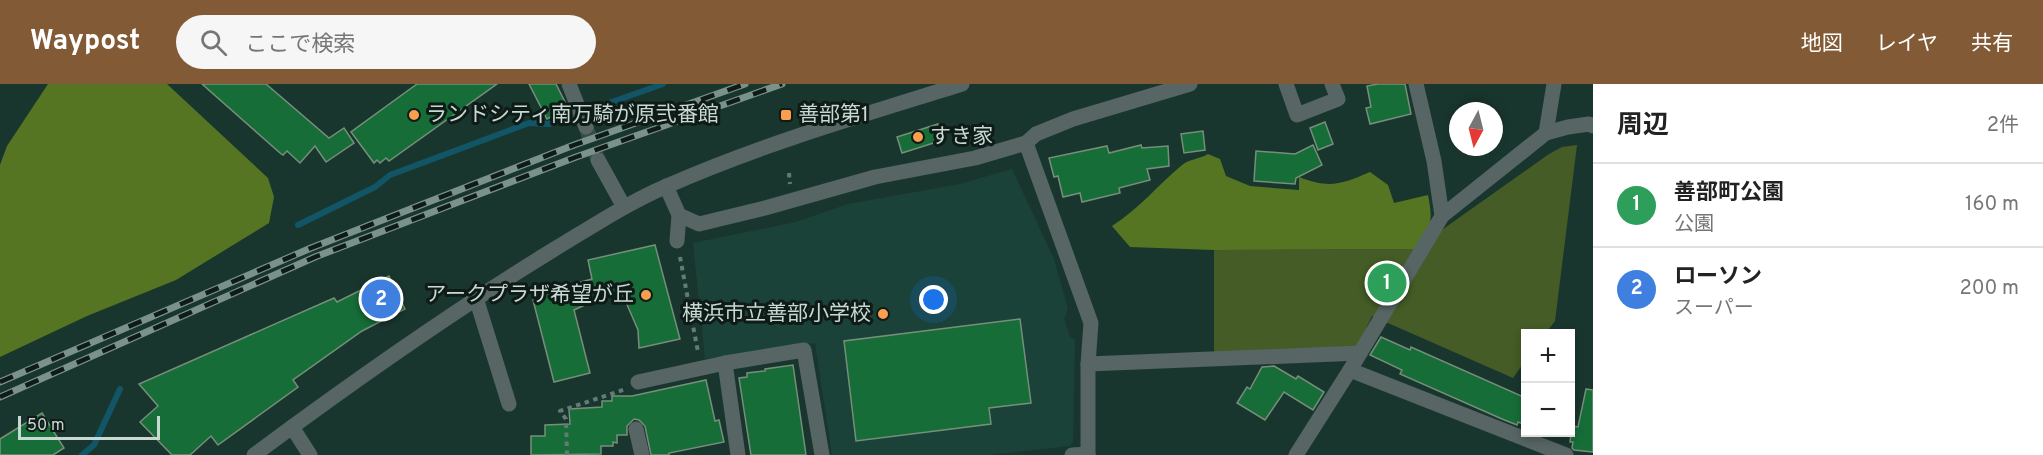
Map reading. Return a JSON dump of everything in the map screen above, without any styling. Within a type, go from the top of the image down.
[{"type":"street","points":[[569,84],[586,127]]},
{"type":"street","points":[[254,455],[476,298],[624,207],[666,186],[814,129],[962,84]]},
{"type":"street","points":[[679,215],[699,224],[874,177],[975,159],[1026,143],[1036,134],[1073,119],[1190,84]]},
{"type":"street","points":[[1286,84],[1298,115],[1338,99],[1332,84]]},
{"type":"street","points":[[1416,84],[1434,161],[1442,216]]},
{"type":"street","points":[[1546,133],[1554,84]]},
{"type":"street","points":[[1296,455],[1442,216],[1546,133],[1588,124],[1593,126]]},
{"type":"street","points":[[1026,143],[1091,323],[1088,364],[1088,454],[1072,455]]},
{"type":"street","points":[[598,160],[624,207]]},
{"type":"street","points":[[666,186],[679,215],[677,241]]},
{"type":"street","points":[[476,298],[509,404]]},
{"type":"street","points":[[638,382],[725,363],[804,350],[822,455]]},
{"type":"street","points":[[1088,364],[1360,353]]},
{"type":"street","points":[[725,363],[738,455]]},
{"type":"street","points":[[1350,370],[1566,455]]},
{"type":"street","points":[[292,427],[310,455]]},
{"type":"street","points":[[636,429],[642,455]]},
{"type":"path","points":[[677,241],[700,363]]},
{"type":"path","points":[[567,455],[566,419],[560,411],[636,386],[638,382]]},
{"type":"shaded area","name":"横浜市立善部小学校","points":[[1012,169],[1054,259],[1068,309],[1064,319],[1070,337],[1075,340],[1073,442],[1070,446],[990,455],[832,455],[815,343],[705,359],[693,243],[796,222],[848,204],[960,184]]},
{"type":"green space","points":[[48,84],[167,84],[268,178],[274,197],[269,223],[176,280],[87,316],[0,357],[0,165],[7,146]]},
{"type":"green space","points":[[1577,145],[1555,321],[1549,329],[1521,329],[1521,367],[1513,378],[1372,316],[1357,348],[1214,353],[1214,250],[1415,249],[1562,147]]},
{"type":"green space","points":[[1208,154],[1220,159],[1226,176],[1250,186],[1299,190],[1299,177],[1319,183],[1335,184],[1370,172],[1388,185],[1394,203],[1428,195],[1430,224],[1425,236],[1415,249],[1214,250],[1130,247],[1112,226],[1140,205],[1182,165]]},
{"type":"building","points":[[202,84],[266,84],[329,138],[344,128],[354,143],[326,162],[315,146],[300,163],[287,151],[283,155],[280,153]]},
{"type":"building","name":"ランドシティ南万騎が原弐番館","points":[[417,84],[497,84],[389,161],[386,158],[380,163],[377,160],[374,163],[351,132]]},
{"type":"building","points":[[529,84],[556,84],[568,108],[547,119]]},
{"type":"building","points":[[1405,84],[1411,114],[1370,124],[1366,108],[1371,107],[1367,86]]},
{"type":"building","points":[[1325,122],[1333,144],[1318,150],[1310,128]]},
{"type":"building","points":[[938,124],[943,140],[902,153],[897,137]]},
{"type":"building","points":[[1203,131],[1205,150],[1184,153],[1181,134]]},
{"type":"building","points":[[1141,145],[1142,148],[1168,146],[1169,166],[1147,169],[1150,180],[1119,188],[1120,193],[1082,202],[1080,193],[1063,197],[1058,176],[1054,177],[1049,158],[1107,146],[1109,153]]},
{"type":"building","points":[[1313,145],[1322,165],[1296,178],[1295,184],[1254,181],[1256,151],[1295,154]]},
{"type":"building","points":[[655,245],[680,339],[639,348],[638,330],[622,293],[602,297],[574,310],[590,373],[554,382],[533,300],[544,297],[543,292],[592,279],[588,260]]},
{"type":"building","points":[[389,276],[405,309],[362,331],[293,380],[298,387],[218,445],[211,436],[190,455],[172,455],[140,422],[158,406],[139,384],[334,298],[337,302]]},
{"type":"building","points":[[1020,319],[1031,403],[989,408],[991,424],[856,441],[844,341]]},
{"type":"building","points":[[1381,337],[1410,350],[1411,347],[1521,396],[1521,423],[1518,422],[1517,425],[1502,419],[1400,374],[1402,370],[1370,355]]},
{"type":"building","points":[[793,365],[806,455],[751,455],[739,378],[747,377],[747,373]]},
{"type":"building","points":[[1274,366],[1296,379],[1298,376],[1324,392],[1313,410],[1284,392],[1265,420],[1237,403],[1247,387],[1250,389],[1262,367]]},
{"type":"building","points":[[706,380],[715,421],[719,420],[724,442],[669,453],[669,455],[651,455],[645,426],[639,420],[634,419],[627,426],[627,435],[617,435],[617,443],[613,442],[613,446],[601,446],[601,454],[531,455],[531,436],[545,436],[545,425],[570,424],[569,409],[602,407],[602,401],[612,401],[612,396],[632,396]]},
{"type":"building","points":[[1586,389],[1593,390],[1593,452],[1572,448],[1571,437],[1575,437],[1575,426],[1578,427]]},
{"type":"building","points":[[42,413],[64,448],[53,455],[0,455],[0,439]]},
{"type":"waterway","points":[[592,109],[663,84]]},
{"type":"waterway","points":[[298,225],[375,187],[390,175],[529,123],[549,124],[574,117]]},
{"type":"waterway","points":[[82,455],[94,445],[120,389]]},
{"type":"tunnel","points":[[586,127],[598,160]]},
{"type":"railway","points":[[0,382],[311,248],[574,145],[745,84]]},
{"type":"railway","points":[[0,397],[315,257],[576,157],[782,84]]},
{"type":"place","name":"ランドシティ南万騎が原弐番館","points":[[414,115]]},
{"type":"place","name":"善部第1","points":[[786,115]]},
{"type":"place","name":"すき家","points":[[918,137]]},
{"type":"place","name":"善部町公園","points":[[1387,283]]},
{"type":"place","name":"アークプラザ希望が丘","points":[[646,295]]},
{"type":"place","name":"ローソン","points":[[381,299]]},
{"type":"place","name":"横浜市立善部小学校","points":[[883,314]]}]
